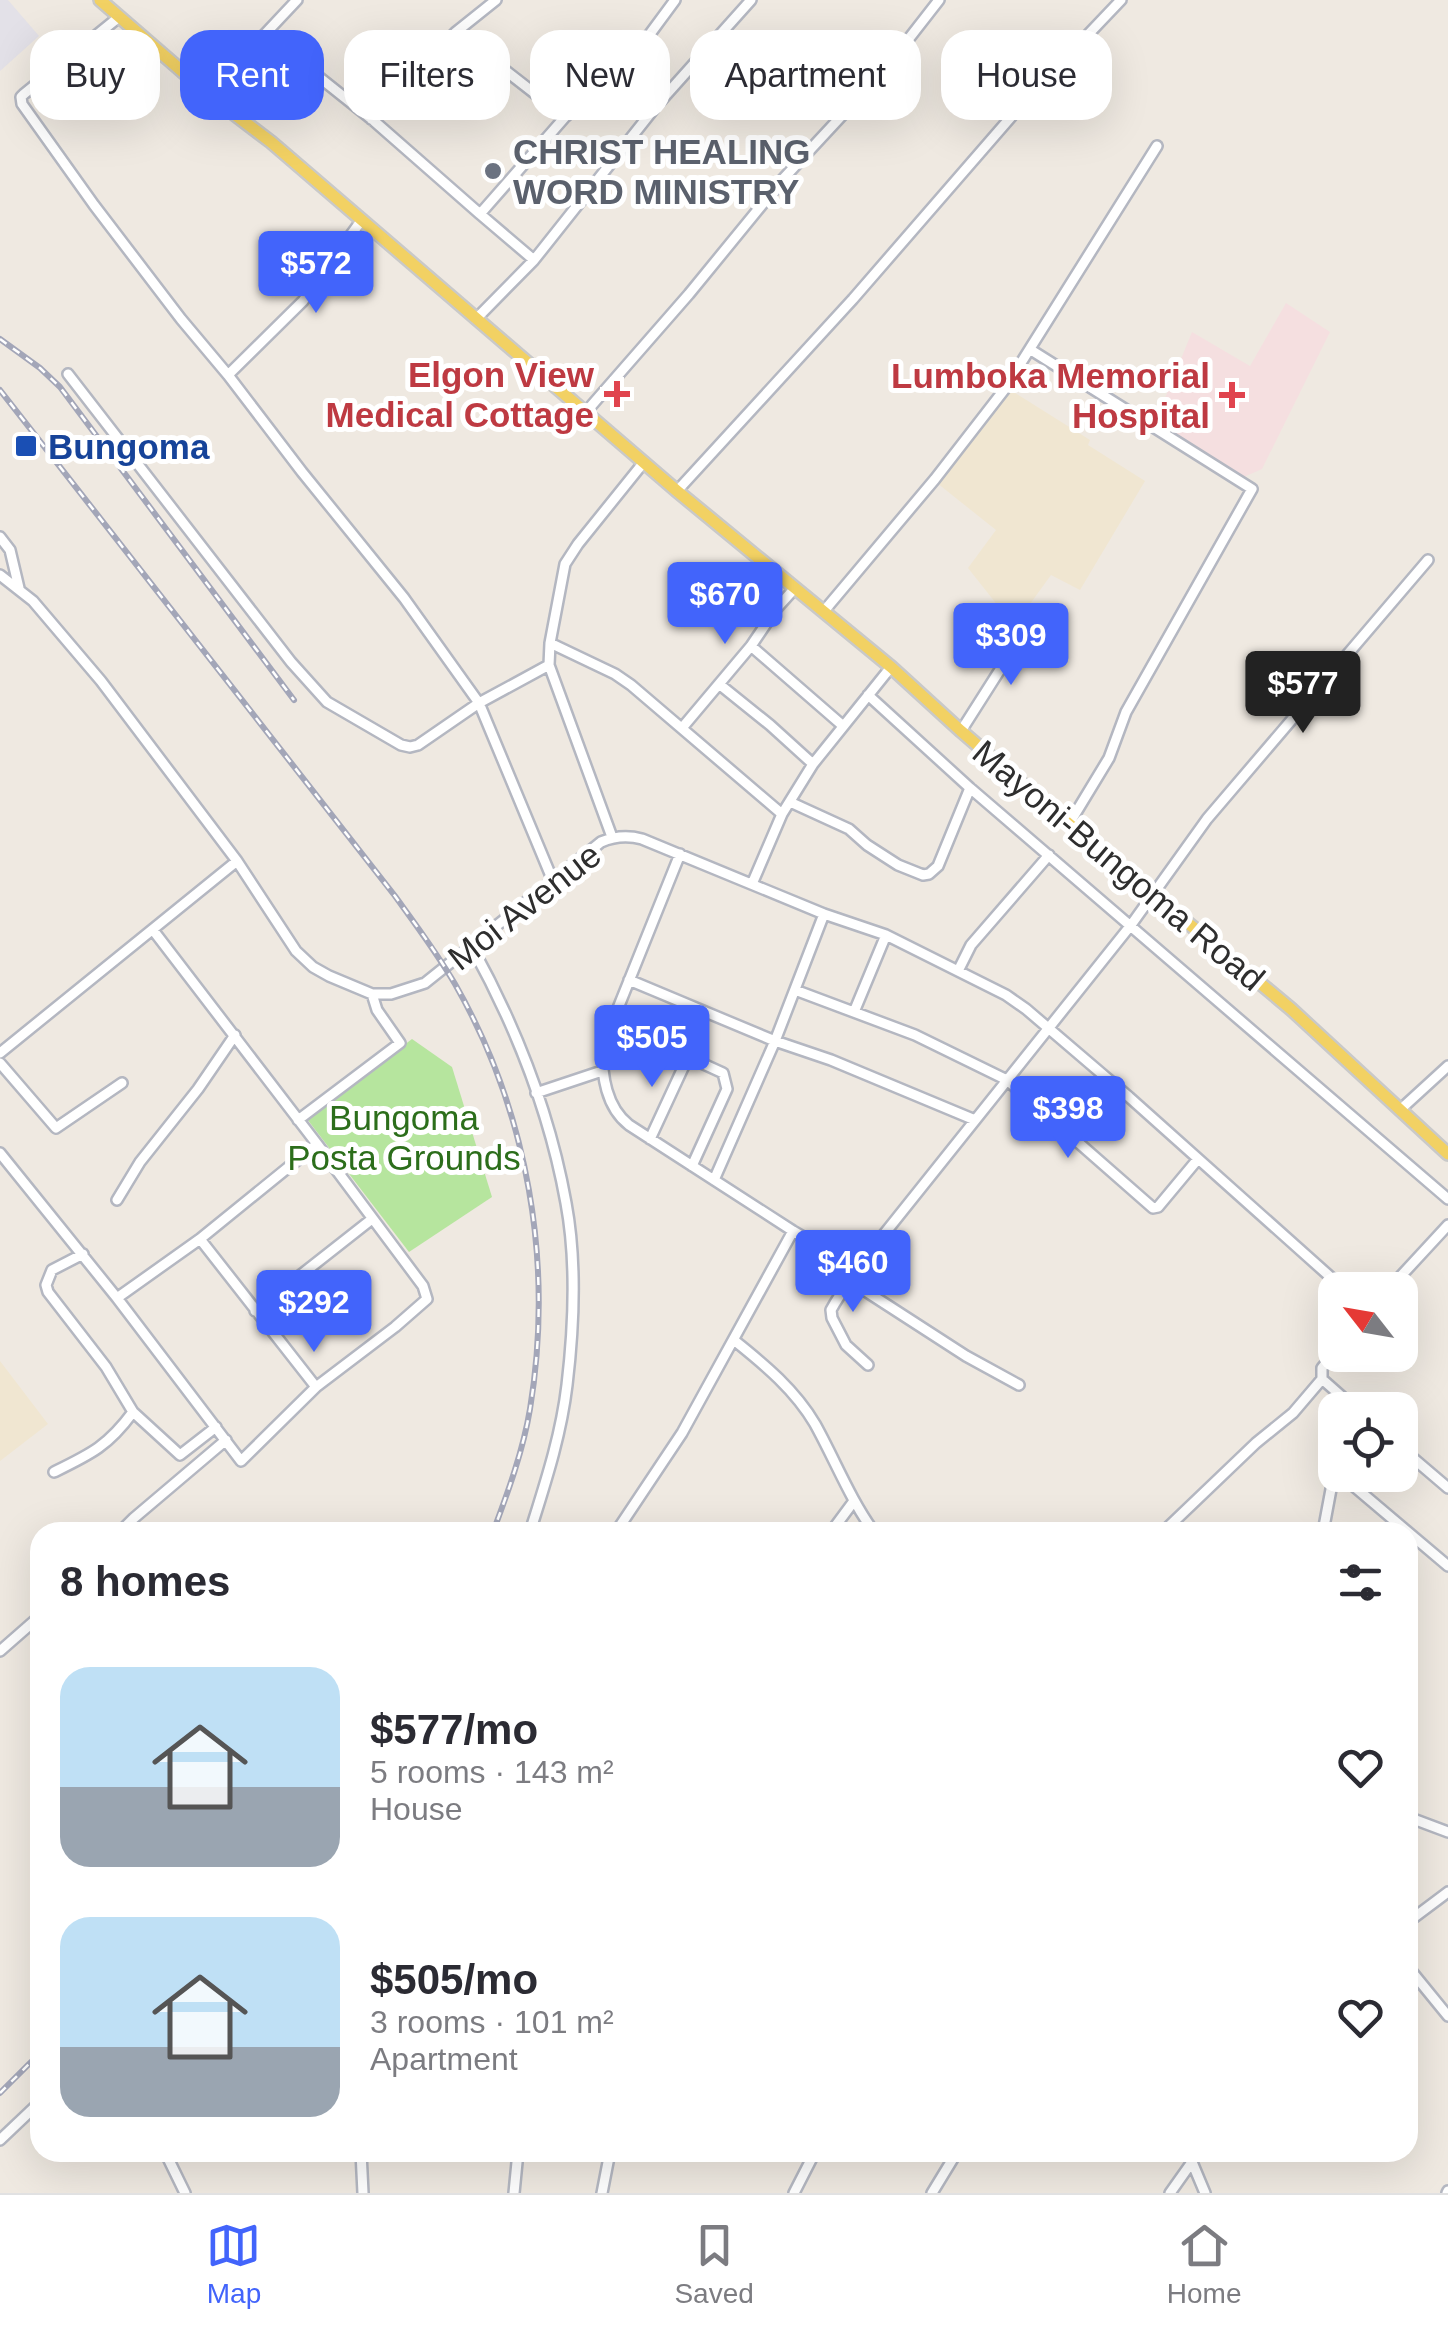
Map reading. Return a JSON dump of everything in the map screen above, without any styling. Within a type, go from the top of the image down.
[{"type":"main road","name":"Mayoni-Bungoma Road","points":[[100,0],[180,70]]},
{"type":"main road","name":"Mayoni-Bungoma Road","points":[[242,120],[1291,1009],[1448,1154]]},
{"type":"street","points":[[269,30],[297,0]]},
{"type":"street","points":[[458,30],[496,0]]},
{"type":"street","points":[[652,30],[675,0]]},
{"type":"street","points":[[476,318],[534,260],[657,105],[751,0]]},
{"type":"street","points":[[585,413],[783,180],[886,68],[939,0]]},
{"type":"street","points":[[676,491],[852,299],[1023,103],[1121,0]]},
{"type":"street","points":[[118,17],[24,94],[22,104],[180,319],[404,598],[479,703],[553,881]]},
{"type":"street","points":[[510,74],[530,89]]},
{"type":"street","points":[[324,81],[344,97]]},
{"type":"street","points":[[372,120],[534,260]]},
{"type":"street","points":[[480,214],[562,120]]},
{"type":"street","points":[[824,611],[936,479],[1004,390],[1156,146]]},
{"type":"street","points":[[228,375],[303,301],[361,221]]},
{"type":"street","points":[[1030,350],[1252,489],[1126,712],[1109,758],[1069,824]]},
{"type":"street","points":[[68,374],[291,662],[328,702],[410,747],[549,665]]},
{"type":"street","points":[[612,837],[549,665],[550,643],[571,554],[644,462]]},
{"type":"street","points":[[0,537],[10,550],[18,588]]},
{"type":"street","points":[[868,1365],[846,1345],[831,1310],[857,1268],[1131,926],[1207,819],[1428,560]]},
{"type":"street","points":[[0,575],[46,615],[101,681],[237,861],[296,951],[313,967],[372,994],[377,1010],[400,1043],[298,1120]]},
{"type":"street","points":[[682,728],[795,588]]},
{"type":"street","points":[[961,731],[1029,624]]},
{"type":"street","points":[[550,643],[632,685],[782,814]]},
{"type":"street","points":[[751,646],[842,725]]},
{"type":"street","points":[[752,884],[782,814],[813,764],[890,666]]},
{"type":"street","points":[[719,684],[813,764]]},
{"type":"street","points":[[868,695],[970,788],[1448,1199]]},
{"type":"street","points":[[790,802],[849,828],[878,854],[922,875],[938,866],[970,788]]},
{"type":"street","name":"Moi Avenue","points":[[372,994],[391,994],[425,983],[601,842],[612,837],[642,839],[824,914],[886,935],[1006,995],[1325,1272]]},
{"type":"street","points":[[680,854],[602,1048],[602,1071],[614,1110],[650,1139],[857,1268]]},
{"type":"street","points":[[958,971],[971,945],[1049,855]]},
{"type":"street","points":[[0,1053],[237,861]]},
{"type":"street","points":[[714,1180],[775,1041],[824,914]]},
{"type":"street","points":[[0,1153],[84,1254],[240,1461],[316,1387],[427,1299],[423,1286],[153,930]]},
{"type":"street","points":[[854,1012],[886,935]]},
{"type":"street","points":[[472,947],[497,992],[536,1094],[567,1206],[572,1259],[567,1386],[533,1522]]},
{"type":"street","points":[[629,980],[975,1120]]},
{"type":"street","points":[[795,990],[924,1039],[1007,1080],[1153,1208],[1198,1160]]},
{"type":"street","points":[[610,1027],[723,1073],[727,1089],[692,1166]]},
{"type":"street","points":[[116,1200],[234,1035]]},
{"type":"street","points":[[650,1139],[688,1056]]},
{"type":"street","points":[[0,1064],[56,1128],[122,1082]]},
{"type":"street","points":[[1401,1109],[1448,1066]]},
{"type":"street","points":[[536,1094],[602,1071]]},
{"type":"street","points":[[117,1298],[200,1239],[317,1144]]},
{"type":"street","points":[[256,1311],[372,1220]]},
{"type":"street","points":[[1405,1272],[1448,1225]]},
{"type":"street","points":[[623,1522],[682,1433],[793,1231]]},
{"type":"street","points":[[200,1239],[316,1387]]},
{"type":"street","points":[[84,1254],[52,1270],[46,1285],[48,1292],[106,1367],[133,1412],[180,1455],[216,1427]]},
{"type":"street","points":[[850,1281],[1018,1385]]},
{"type":"street","points":[[735,1341],[770,1369],[813,1421],[868,1522]]},
{"type":"street","points":[[1173,1522],[1292,1413],[1322,1379],[1322,1372]]},
{"type":"street","points":[[1322,1379],[1337,1392]]},
{"type":"street","points":[[54,1472],[102,1447],[133,1412]]},
{"type":"street","points":[[130,1522],[226,1440]]},
{"type":"street","points":[[1418,1462],[1448,1488]]},
{"type":"street","points":[[1325,1522],[1332,1484],[1343,1477],[1396,1522]]},
{"type":"street","points":[[838,1522],[854,1501]]},
{"type":"street","points":[[1418,1541],[1448,1566]]},
{"type":"street","points":[[0,1652],[30,1625]]},
{"type":"street","points":[[1418,1821],[1448,1832]]},
{"type":"street","points":[[1418,1914],[1448,1892]]},
{"type":"street","points":[[1418,1979],[1448,2016]]},
{"type":"street","points":[[0,2140],[30,2112]]},
{"type":"street","points":[[171,2162],[185,2193]]},
{"type":"street","points":[[361,2162],[363,2193]]},
{"type":"street","points":[[514,2193],[517,2162]]},
{"type":"street","points":[[602,2193],[607,2162]]},
{"type":"street","points":[[794,2193],[811,2162]]},
{"type":"street","points":[[932,2193],[951,2162]]},
{"type":"street","points":[[1170,2193],[1192,2162]]},
{"type":"street","points":[[1192,2162],[1205,2193]]},
{"type":"shaded area","points":[[0,0],[8,0],[34,30],[30,30],[30,44],[0,71]]},
{"type":"shaded area","name":"Lumboka Memorial Hospital","points":[[1286,303],[1330,332],[1262,469],[1239,479],[1154,425],[1192,332],[1250,366]]},
{"type":"shaded area","points":[[1009,389],[1090,440],[1088,445],[1145,481],[1080,590],[1051,575],[1014,626],[968,568],[996,530],[937,483]]},
{"type":"shaded area","points":[[0,1361],[48,1424],[0,1461]]},
{"type":"green space","name":"Bungoma Posta Grounds","points":[[412,1039],[452,1067],[492,1197],[409,1252],[307,1119]]},
{"type":"railway","points":[[0,339],[60,387],[294,700]]},
{"type":"railway","points":[[0,390],[395,896],[448,973],[480,1033],[501,1084],[529,1190],[539,1299],[537,1354],[527,1425],[496,1522]]},
{"type":"railway","points":[[0,2093],[30,2063]]},
{"type":"place","name":"CHRIST HEALING WORD MINISTRY","points":[[493,171]]},
{"type":"place","name":"Elgon View Medical Cottage","points":[[617,394]]},
{"type":"place","name":"Lumboka Memorial Hospital","points":[[1232,395]]},
{"type":"place","name":"Bungoma","points":[[26,446]]}]
